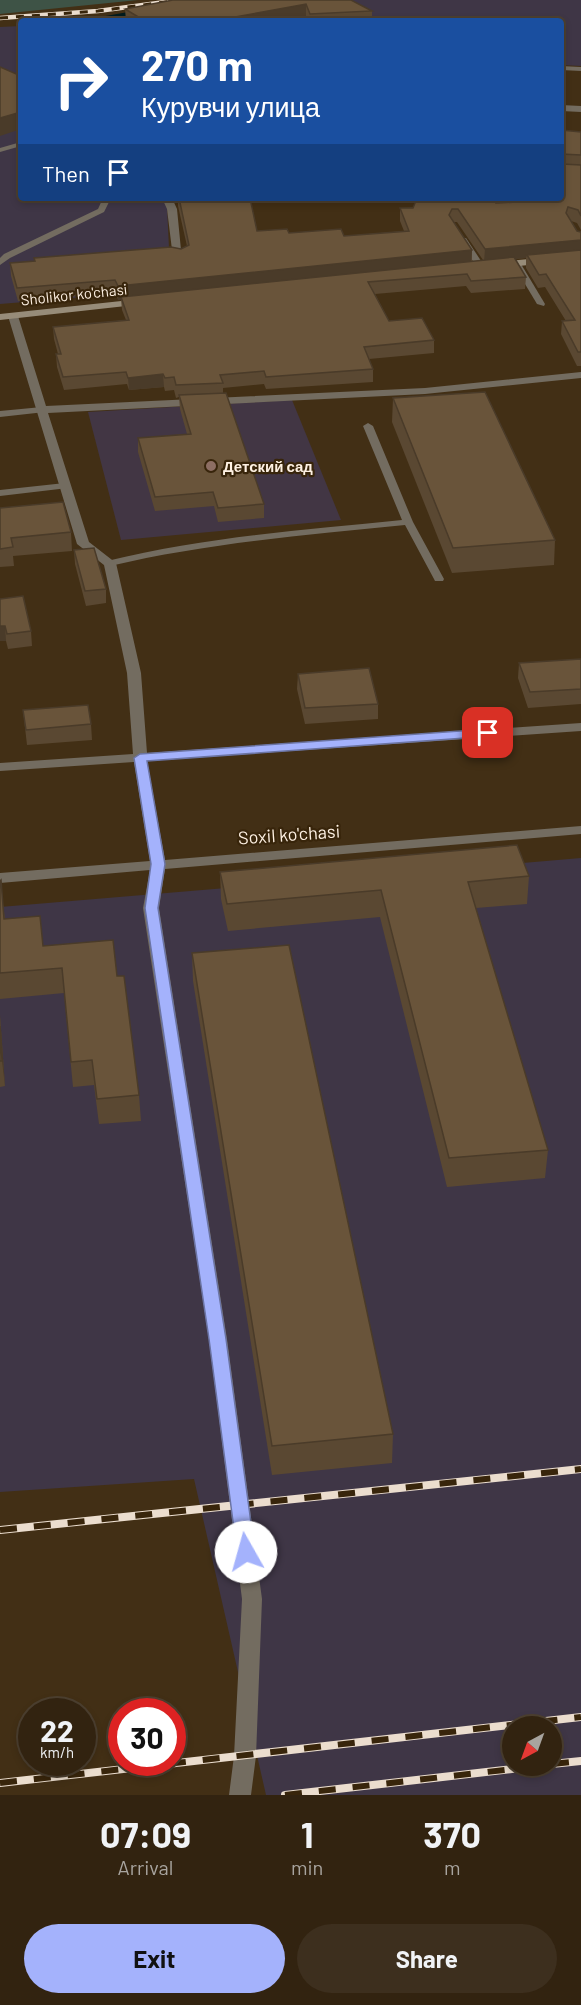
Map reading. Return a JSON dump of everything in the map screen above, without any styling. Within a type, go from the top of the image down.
[{"type":"street","points":[[564,108],[581,109]]},
{"type":"street","points":[[168,201],[172,209],[178,258]]},
{"type":"street","points":[[469,268],[581,257]]},
{"type":"street","name":"Sholikor ko'chasi","points":[[6,316],[154,300]]},
{"type":"street","points":[[6,316],[42,410],[83,544],[110,562],[134,674],[140,758],[158,864],[152,908],[218,1339],[252,1599],[245,1756],[240,1795]]},
{"type":"street","points":[[42,410],[425,391],[581,375]]},
{"type":"street","points":[[0,767],[581,727]]},
{"type":"street","name":"Soxil ko'chasi","points":[[0,879],[581,830]]},
{"type":"lane","points":[[564,68],[581,69]]},
{"type":"lane","points":[[0,150],[18,145]]},
{"type":"lane","points":[[0,263],[4,253],[101,210],[106,201]]},
{"type":"lane","points":[[460,234],[481,267]]},
{"type":"lane","points":[[516,263],[542,304]]},
{"type":"lane","points":[[0,414],[42,410]]},
{"type":"lane","points":[[368,426],[408,522],[439,579]]},
{"type":"lane","points":[[0,493],[65,486]]},
{"type":"lane","points":[[110,562],[165,548],[319,529],[408,522]]},
{"type":"shaded area","points":[[219,0],[581,0],[581,66],[564,65],[564,18],[126,18]]},
{"type":"shaded area","points":[[18,26],[18,201],[164,201],[167,206],[171,290],[0,304],[0,27]]},
{"type":"shaded area","name":"Детский сад","points":[[292,400],[341,520],[121,540],[88,412]]},
{"type":"shaded area","points":[[581,858],[581,1795],[266,1795],[194,1479],[0,1492],[0,907]]},
{"type":"green space","points":[[0,0],[138,0],[0,14]]},
{"type":"building","points":[[173,0],[351,0],[372,11],[310,14],[306,4],[229,18],[140,18],[125,9]]},
{"type":"building","points":[[0,67],[18,75],[18,113],[0,118]]},
{"type":"building","points":[[564,130],[581,132],[581,155],[564,154]]},
{"type":"building","points":[[564,164],[581,165],[581,216],[578,210],[568,207],[566,213],[577,231],[581,232],[581,240],[485,249],[458,209],[452,209],[449,215],[472,250],[118,286],[115,280],[17,288],[10,263],[35,261],[34,258],[171,247],[181,249],[189,245],[180,201],[251,201],[257,231],[287,229],[289,233],[341,229],[344,236],[409,231],[400,208],[413,208],[416,201],[496,201],[496,203],[564,201]]},
{"type":"building","points":[[581,250],[581,352],[578,352],[562,321],[575,320],[546,274],[539,275],[527,255]]},
{"type":"building","points":[[514,257],[526,277],[471,281],[467,274],[368,282],[389,321],[422,318],[434,340],[364,347],[373,369],[266,377],[264,371],[220,375],[223,383],[176,385],[174,377],[165,378],[163,374],[128,378],[126,372],[63,377],[56,354],[61,354],[53,327],[129,320],[121,297]]},
{"type":"building","points":[[485,392],[555,540],[453,548],[393,398]]},
{"type":"building","points":[[226,393],[264,504],[218,508],[213,492],[155,497],[138,438],[191,434],[179,395]]},
{"type":"building","points":[[63,502],[71,532],[11,538],[13,547],[0,549],[0,508]]},
{"type":"building","points":[[94,548],[106,589],[85,591],[74,550]]},
{"type":"building","points":[[23,596],[31,631],[7,634],[5,626],[0,626],[0,599]]},
{"type":"building","points":[[581,659],[581,689],[530,692],[519,663]]},
{"type":"building","points":[[369,668],[378,704],[305,708],[298,674]]},
{"type":"building","points":[[88,705],[91,724],[26,730],[23,710]]},
{"type":"building","points":[[517,845],[529,876],[468,882],[548,1150],[449,1158],[381,890],[227,904],[220,872]]},
{"type":"building","points":[[1,880],[4,919],[40,916],[43,946],[113,940],[117,976],[124,976],[139,1095],[97,1099],[92,1060],[71,1062],[62,968],[0,973]]},
{"type":"building","points":[[289,945],[393,1434],[272,1446],[192,953]]},
{"type":"building","points":[[0,1026],[2,1061],[0,1061]]},
{"type":"waterway","points":[[107,18],[136,13]]},
{"type":"railway","points":[[0,18],[98,11],[180,0]]},
{"type":"railway","points":[[0,1530],[581,1469]]},
{"type":"railway","points":[[0,1783],[581,1717]]},
{"type":"railway","points":[[562,1763],[581,1761]]},
{"type":"railway","points":[[285,1795],[502,1770]]},
{"type":"place","name":"Детский сад","points":[[211,466]]},
{"type":"route","points":[[246,1552],[218,1339],[152,908],[158,864],[140,758],[488,733]]}]
